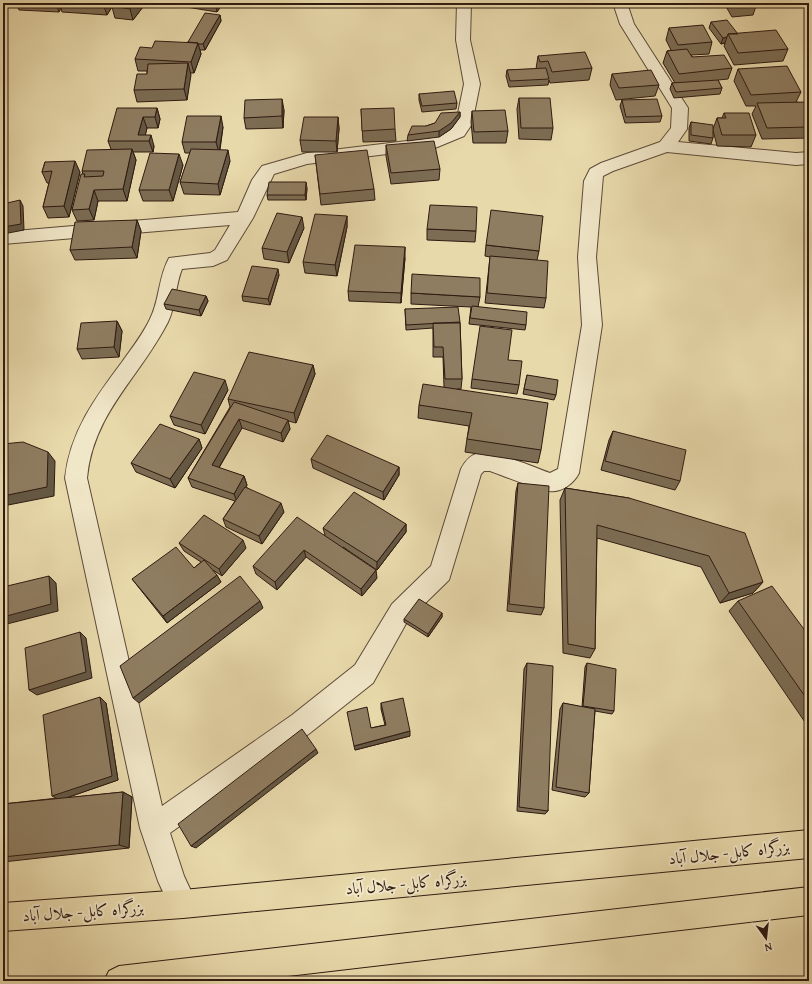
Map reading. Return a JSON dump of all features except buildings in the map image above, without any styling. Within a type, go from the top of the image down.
[{"type":"highway","name":"بزرگراه کابل- جلال آباد","points":[[3,917],[183,904],[809,844]]},
{"type":"highway","points":[[119,981],[809,901]]},
{"type":"street","points":[[183,904],[172,881],[154,828],[76,478],[76,463],[93,420],[159,320],[171,270],[176,263],[213,259],[221,255],[244,218],[260,180],[268,170],[308,159],[435,142],[458,132],[464,124],[472,84],[463,40],[464,3]]},
{"type":"street","points":[[620,3],[627,24],[680,108],[679,129],[666,146]]},
{"type":"street","points":[[154,828],[301,724],[364,674],[400,612],[441,572],[472,469],[479,462],[490,462],[550,482],[560,480],[568,473],[592,324],[587,257],[593,181],[596,173],[606,167],[666,146],[796,159],[809,158]]},
{"type":"street","points":[[3,238],[244,218]]}]
